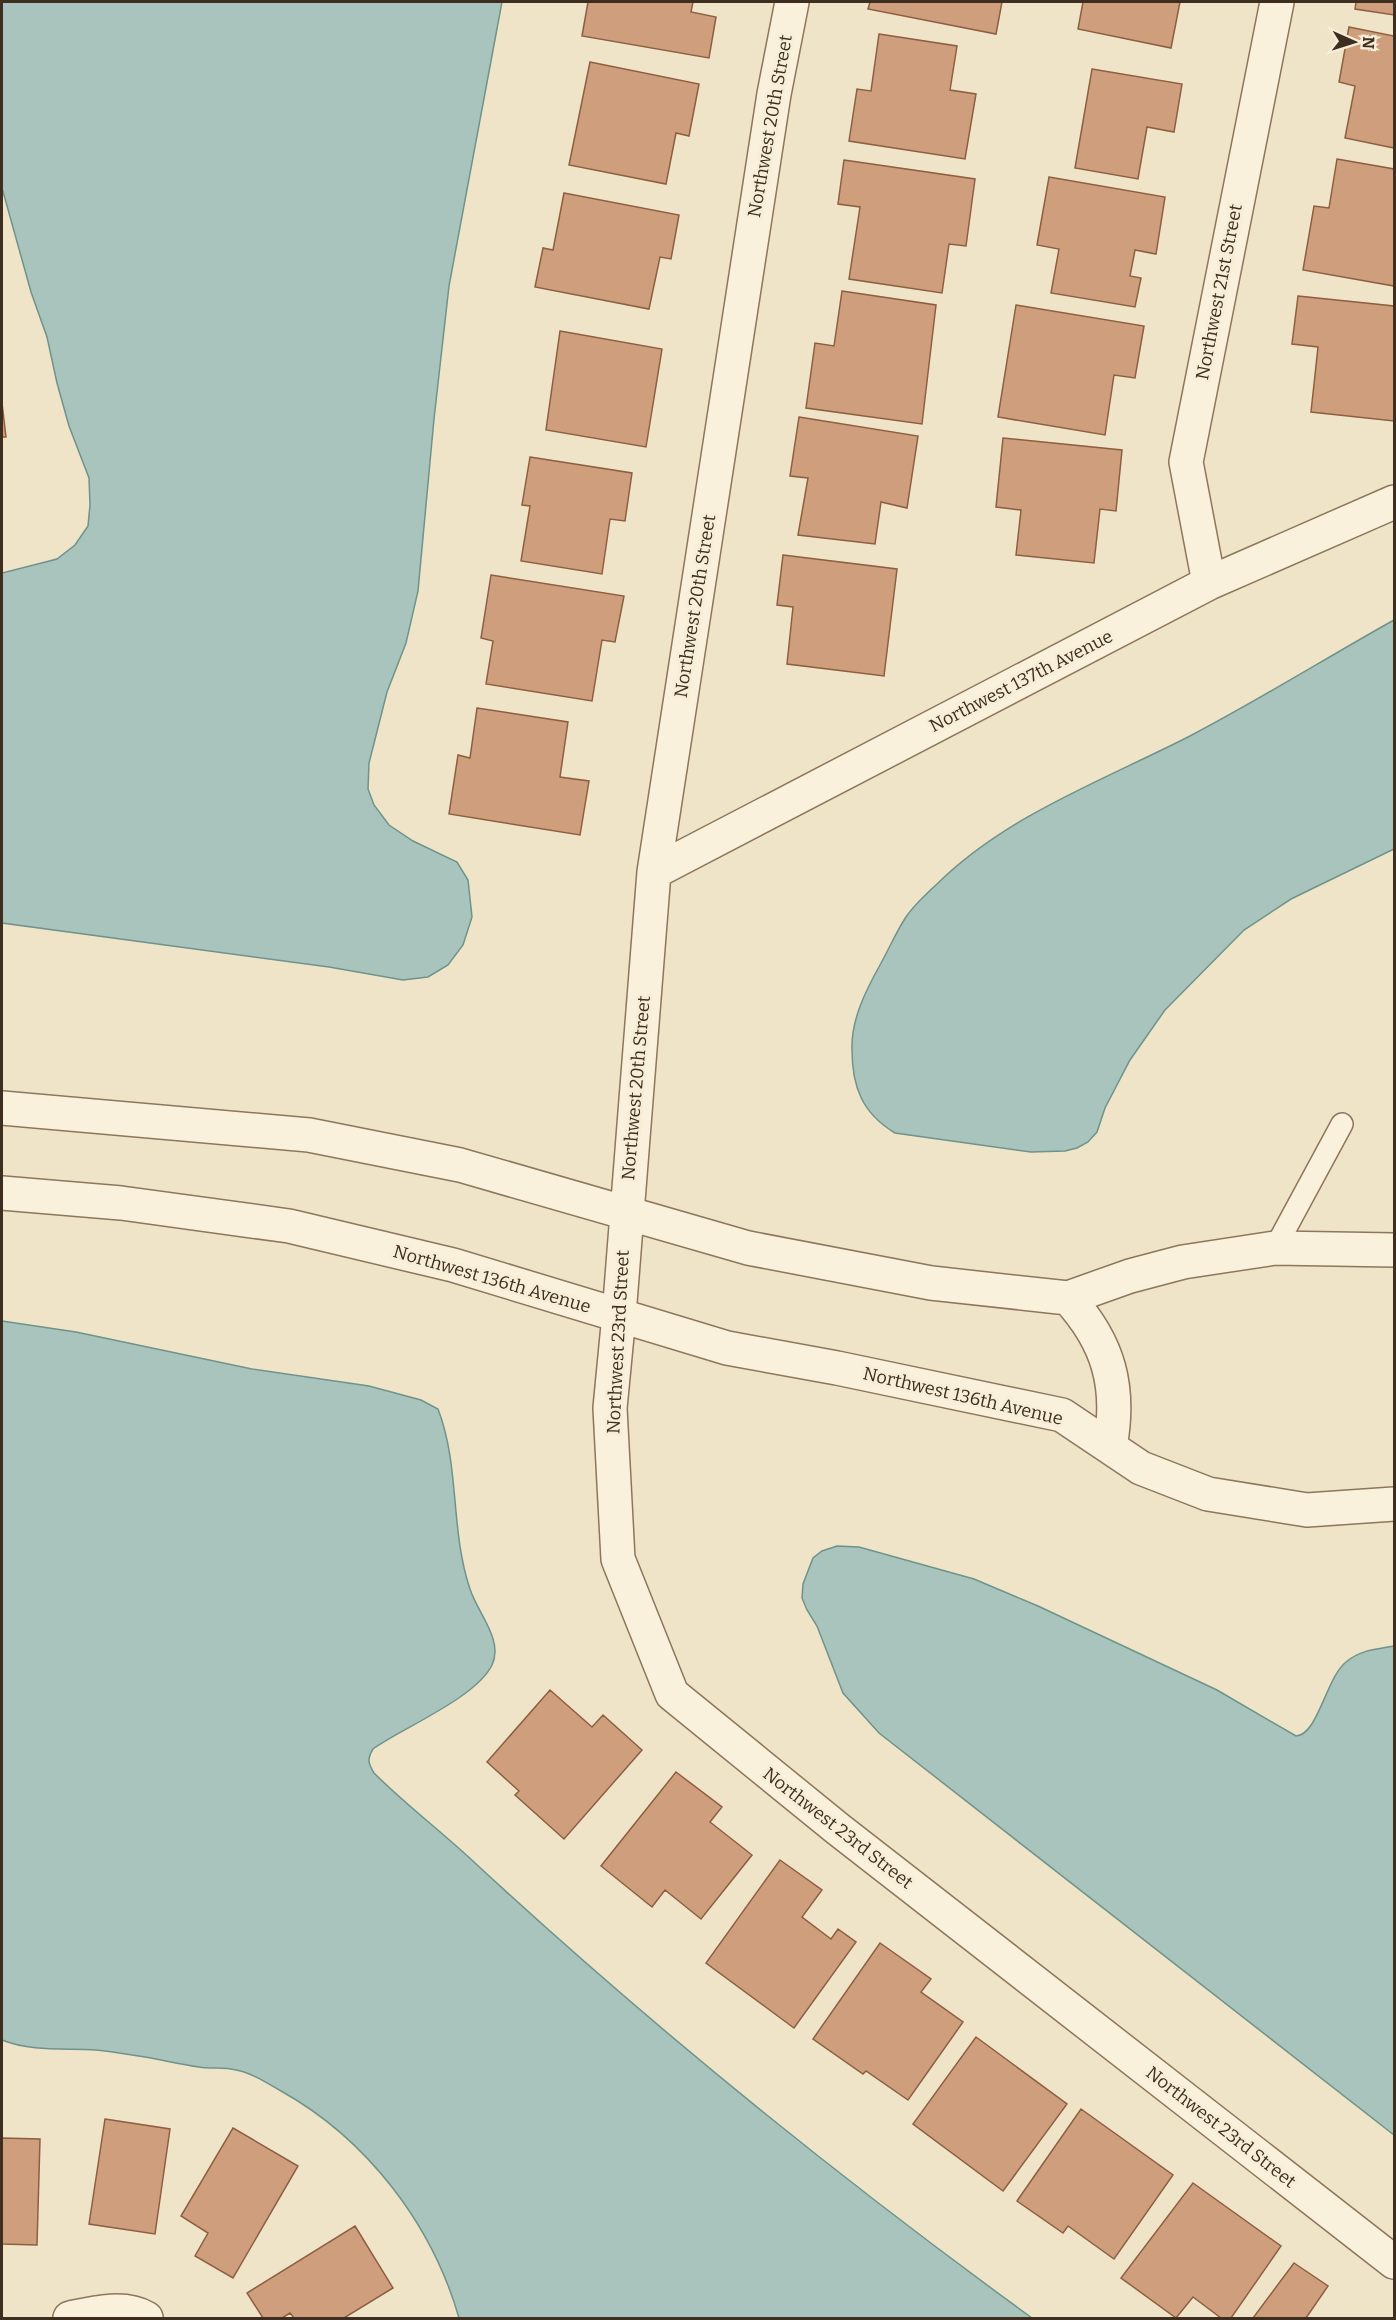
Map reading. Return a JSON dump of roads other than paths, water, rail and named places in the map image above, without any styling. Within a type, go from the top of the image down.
[{"type":"street","name":"Northwest 20th Street","points":[[626,1213],[654,872],[774,94],[792,2]]},
{"type":"street","name":"Northwest 21st Street","points":[[1209,583],[1186,462],[1277,2]]},
{"type":"street","name":"Northwest 137th Avenue","points":[[654,872],[1209,583],[1395,502]]},
{"type":"street","points":[[2,1108],[309,1135],[460,1166],[748,1248],[931,1283],[1068,1298],[1130,1276],[1183,1262],[1275,1248],[1395,1250]]},
{"type":"street","name":"Northwest 136th Avenue","points":[[2,1193],[121,1203],[289,1226],[453,1265],[727,1348],[837,1368],[1062,1415],[1141,1468],[1208,1494],[1307,1510],[1395,1504]]},
{"type":"street","name":"Northwest 23rd Street","points":[[626,1213],[610,1408],[618,1559],[672,1694],[838,1829],[1395,2262]]},
{"type":"street","points":[[1068,1298],[1096,1335],[1109,1367],[1115,1401],[1110,1447]]},
{"type":"street","points":[[70,2319],[96,2312],[142,2315]]},
{"type":"lane","points":[[1275,1248],[1342,1124]]},
{"type":"water","points":[[2,2],[502,2],[449,286],[418,591],[406,643],[387,692],[369,763],[368,789],[374,805],[389,825],[413,841],[457,862],[468,880],[472,917],[463,945],[448,965],[428,977],[403,980],[329,967],[2,923],[2,573],[57,559],[75,545],[88,526],[90,505],[89,478],[69,426],[47,337],[31,292],[2,188]]},
{"type":"water","points":[[1394,620],[1394,849],[1291,899],[1244,930],[1165,1010],[1130,1060],[1105,1108],[1097,1132],[1088,1142],[1065,1151],[1031,1152],[895,1133],[874,1117],[861,1098],[854,1075],[852,1038],[854,1027],[865,995],[902,923],[924,896],[964,860],[1025,818],[1190,736]]},
{"type":"water","points":[[2,1321],[76,1332],[252,1369],[369,1386],[421,1400],[438,1409],[445,1431],[453,1475],[464,1567],[473,1598],[492,1636],[495,1656],[492,1665],[471,1689],[455,1701],[373,1749],[369,1761],[374,1773],[609,1983],[747,2099],[888,2210],[1032,2318],[459,2318],[432,2250],[392,2187],[368,2159],[341,2134],[312,2111],[281,2091],[242,2071],[199,2067],[100,2050],[36,2048],[2,2040]]},
{"type":"water","points":[[837,1546],[859,1547],[974,1579],[1038,1606],[1217,1690],[1296,1736],[1304,1733],[1310,1726],[1333,1680],[1346,1662],[1363,1652],[1394,1646],[1394,2135],[879,1733],[843,1693],[817,1626],[802,1598],[803,1584],[813,1558],[822,1551]]}]
